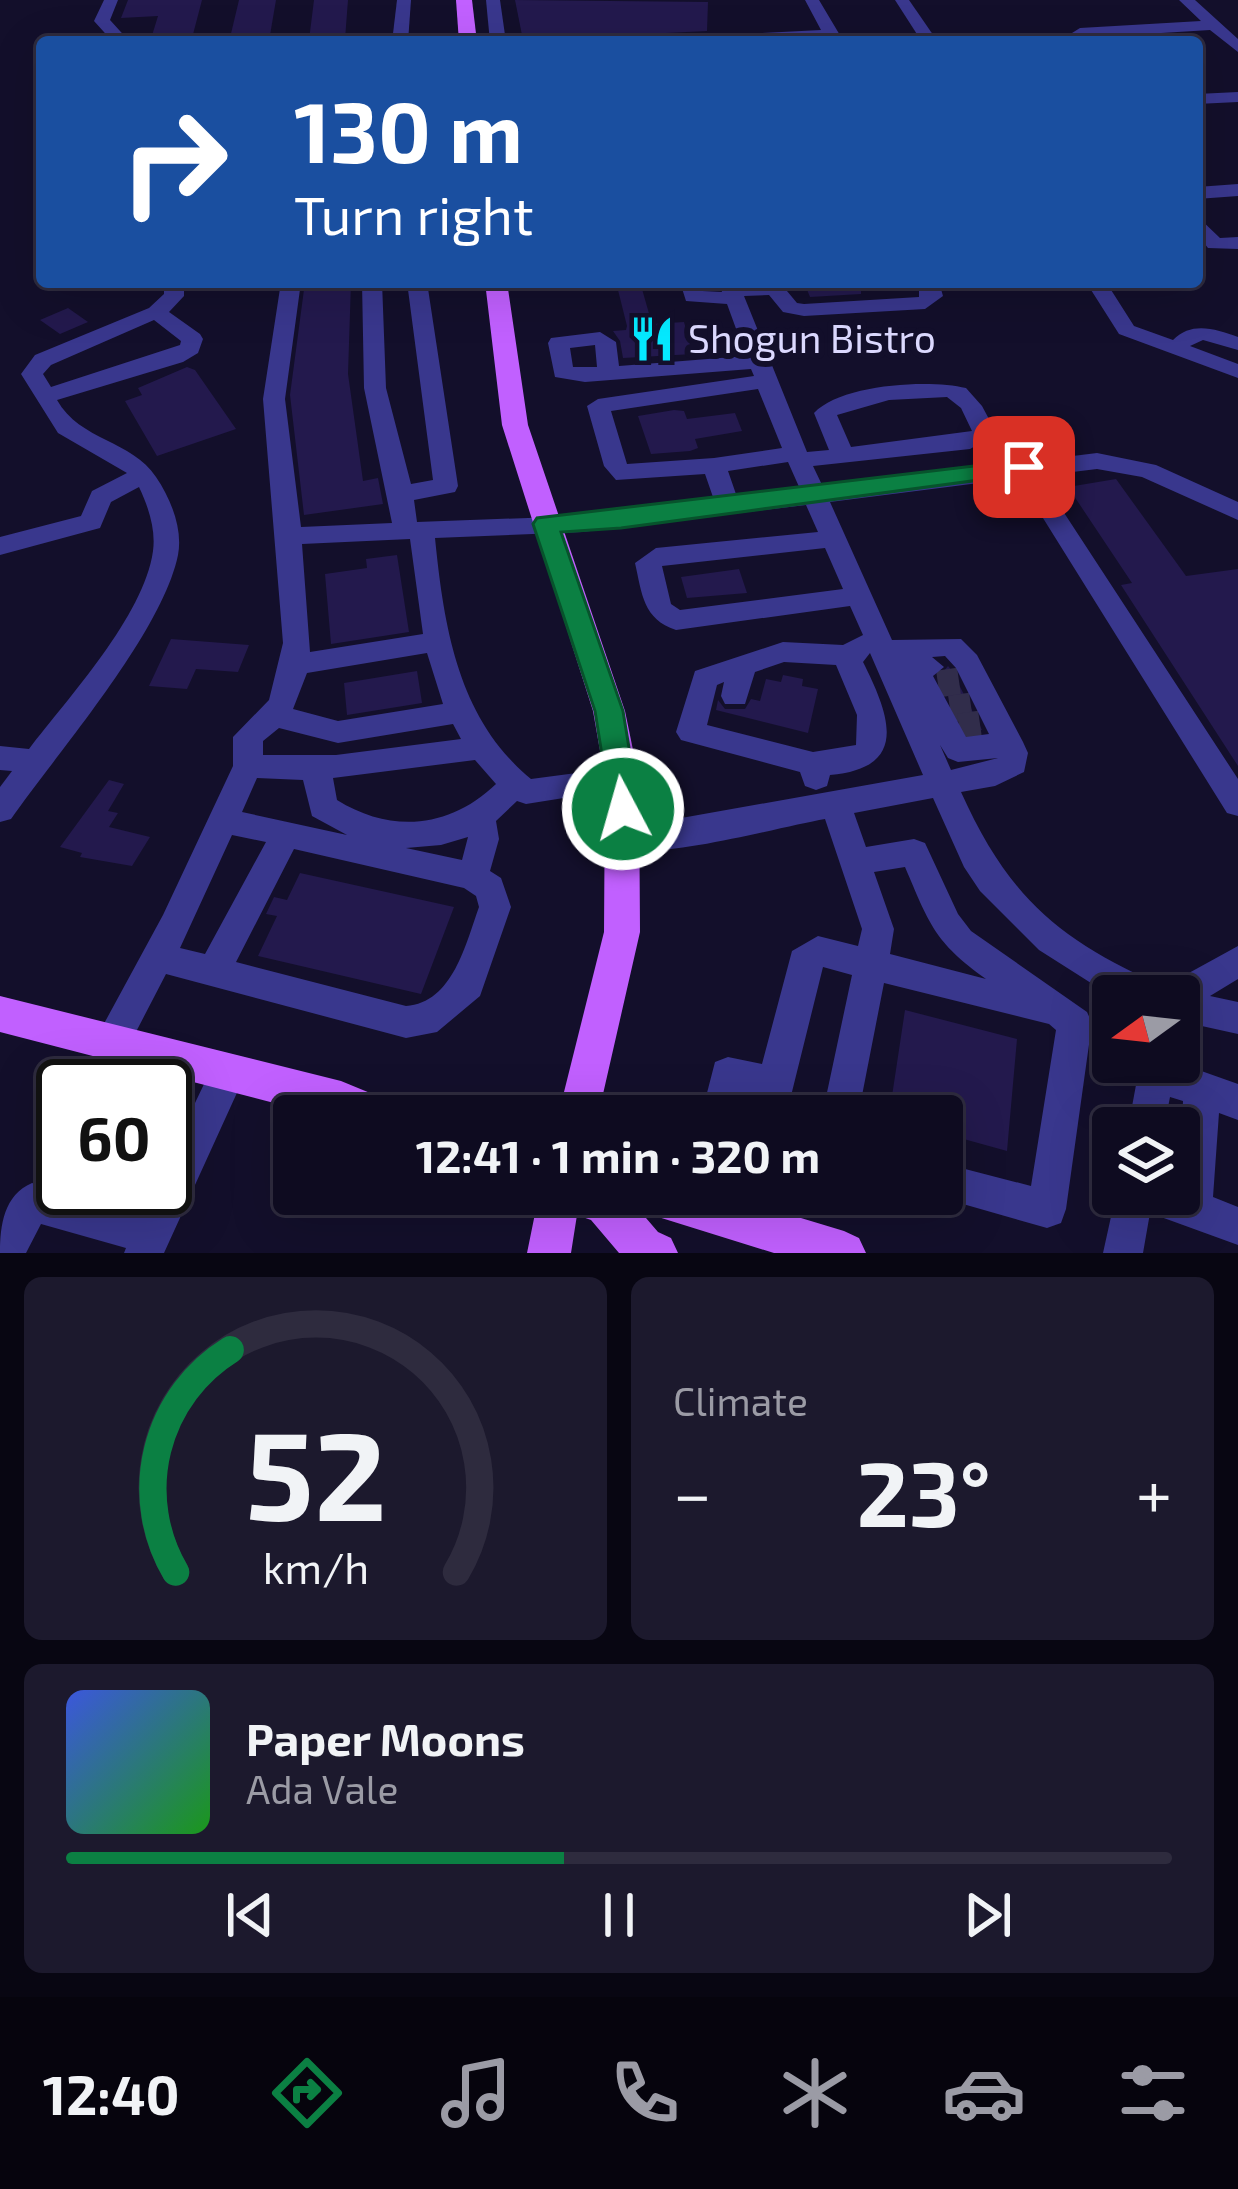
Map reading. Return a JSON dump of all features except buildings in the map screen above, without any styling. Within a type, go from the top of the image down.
[{"type":"main road","points":[[464,0],[467,36]]},
{"type":"main road","points":[[497,288],[515,425],[609,711],[622,779],[622,932],[583,1095]]},
{"type":"main road","points":[[0,1014],[314,1095]]},
{"type":"main road","points":[[549,1253],[556,1215]]},
{"type":"main road","points":[[608,1215],[644,1249],[656,1253]]},
{"type":"main road","points":[[720,1215],[844,1253]]},
{"type":"street","points":[[111,0],[102,21],[116,36]]},
{"type":"street","points":[[401,36],[404,0]]},
{"type":"street","points":[[493,0],[497,36]]},
{"type":"street","points":[[812,0],[833,36]]},
{"type":"street","points":[[902,0],[926,36]]},
{"type":"street","points":[[1186,0],[1238,47]]},
{"type":"street","points":[[1080,33],[1214,25]]},
{"type":"street","points":[[1203,99],[1238,97]]},
{"type":"street","points":[[1203,193],[1238,190]]},
{"type":"street","points":[[1203,229],[1216,244],[1238,243]]},
{"type":"street","points":[[0,810],[132,626],[157,582],[166,554],[154,495],[143,476],[118,455],[68,430],[32,374],[43,360],[156,312],[174,296],[174,288]]},
{"type":"street","points":[[112,1043],[158,958],[248,766],[248,737],[273,715],[290,685],[298,643],[274,399],[290,288]]},
{"type":"street","points":[[372,288],[375,388],[461,712],[499,774],[526,791],[622,779]]},
{"type":"street","points":[[401,494],[446,486],[418,288]]},
{"type":"street","points":[[625,839],[944,783],[1009,767],[1015,760],[956,700],[882,645],[761,372],[731,290],[692,297],[691,288]]},
{"type":"street","points":[[776,288],[790,308],[804,310],[926,302],[933,296],[931,288]]},
{"type":"street","points":[[1100,288],[1126,330],[1238,371]]},
{"type":"street","points":[[46,396],[190,349],[192,339],[156,312]]},
{"type":"street","points":[[1176,351],[1184,336],[1192,333],[1238,344]]},
{"type":"street","points":[[609,373],[761,372]]},
{"type":"street","points":[[761,372],[598,406],[616,466],[623,475],[843,456],[970,442],[986,434],[966,400],[949,390],[843,401],[825,412],[843,456]]},
{"type":"street","points":[[289,536],[546,524],[666,513],[1097,461],[1130,465],[1184,484],[1238,512]]},
{"type":"street","points":[[714,466],[728,505]]},
{"type":"street","points":[[1024,467],[1238,804]]},
{"type":"street","points":[[0,546],[91,522],[100,496],[143,476]]},
{"type":"street","points":[[666,513],[678,555]]},
{"type":"street","points":[[834,539],[678,555],[648,563],[659,609],[676,620],[860,596]]},
{"type":"street","points":[[294,665],[441,640]]},
{"type":"street","points":[[730,716],[692,732],[704,678],[783,652],[849,655],[882,645],[951,646],[956,700],[944,783],[976,858],[1000,893],[1058,944],[1112,975]]},
{"type":"street","points":[[730,716],[813,764],[856,760],[865,754],[872,736],[873,715],[849,655]]},
{"type":"street","points":[[730,716],[742,666]]},
{"type":"street","points":[[273,715],[338,732],[461,712]]},
{"type":"street","points":[[248,766],[316,770],[481,747]]},
{"type":"street","points":[[0,758],[34,761]]},
{"type":"street","points":[[813,764],[878,929],[844,1095]]},
{"type":"street","points":[[316,770],[323,807],[341,821],[399,837],[438,831],[479,816],[515,784]]},
{"type":"street","points":[[472,876],[483,850],[485,828],[479,816]]},
{"type":"street","points":[[158,958],[378,1018],[425,1022],[468,985],[495,918],[490,888],[472,876],[223,820]]},
{"type":"street","points":[[214,971],[286,834]]},
{"type":"street","points":[[855,862],[914,853],[946,924],[959,941],[1092,1046]]},
{"type":"street","points":[[772,1095],[804,962],[818,951],[1067,1029]]},
{"type":"street","points":[[1200,986],[1238,962]]},
{"type":"street","points":[[1200,1006],[1238,1018]]},
{"type":"street","points":[[963,1187],[1047,1209],[1067,1029]]},
{"type":"street","points":[[5,1253],[32,1202],[148,1244],[228,1073]]},
{"type":"street","points":[[724,1095],[728,1074],[763,1095]]},
{"type":"street","points":[[1187,1083],[1220,1097],[1200,1180]]},
{"type":"street","points":[[1200,1212],[1238,1226]]},
{"type":"street","points":[[1123,1253],[1131,1215]]},
{"type":"tunnel","points":[[938,684],[959,681]]},
{"type":"tunnel","points":[[950,709],[971,706]]},
{"type":"tunnel","points":[[959,727],[980,724]]},
{"type":"place","name":"Shogun Bistro","points":[[652,339]]},
{"type":"route","points":[[623,809],[609,711],[546,524],[621,520],[1024,467]]}]
